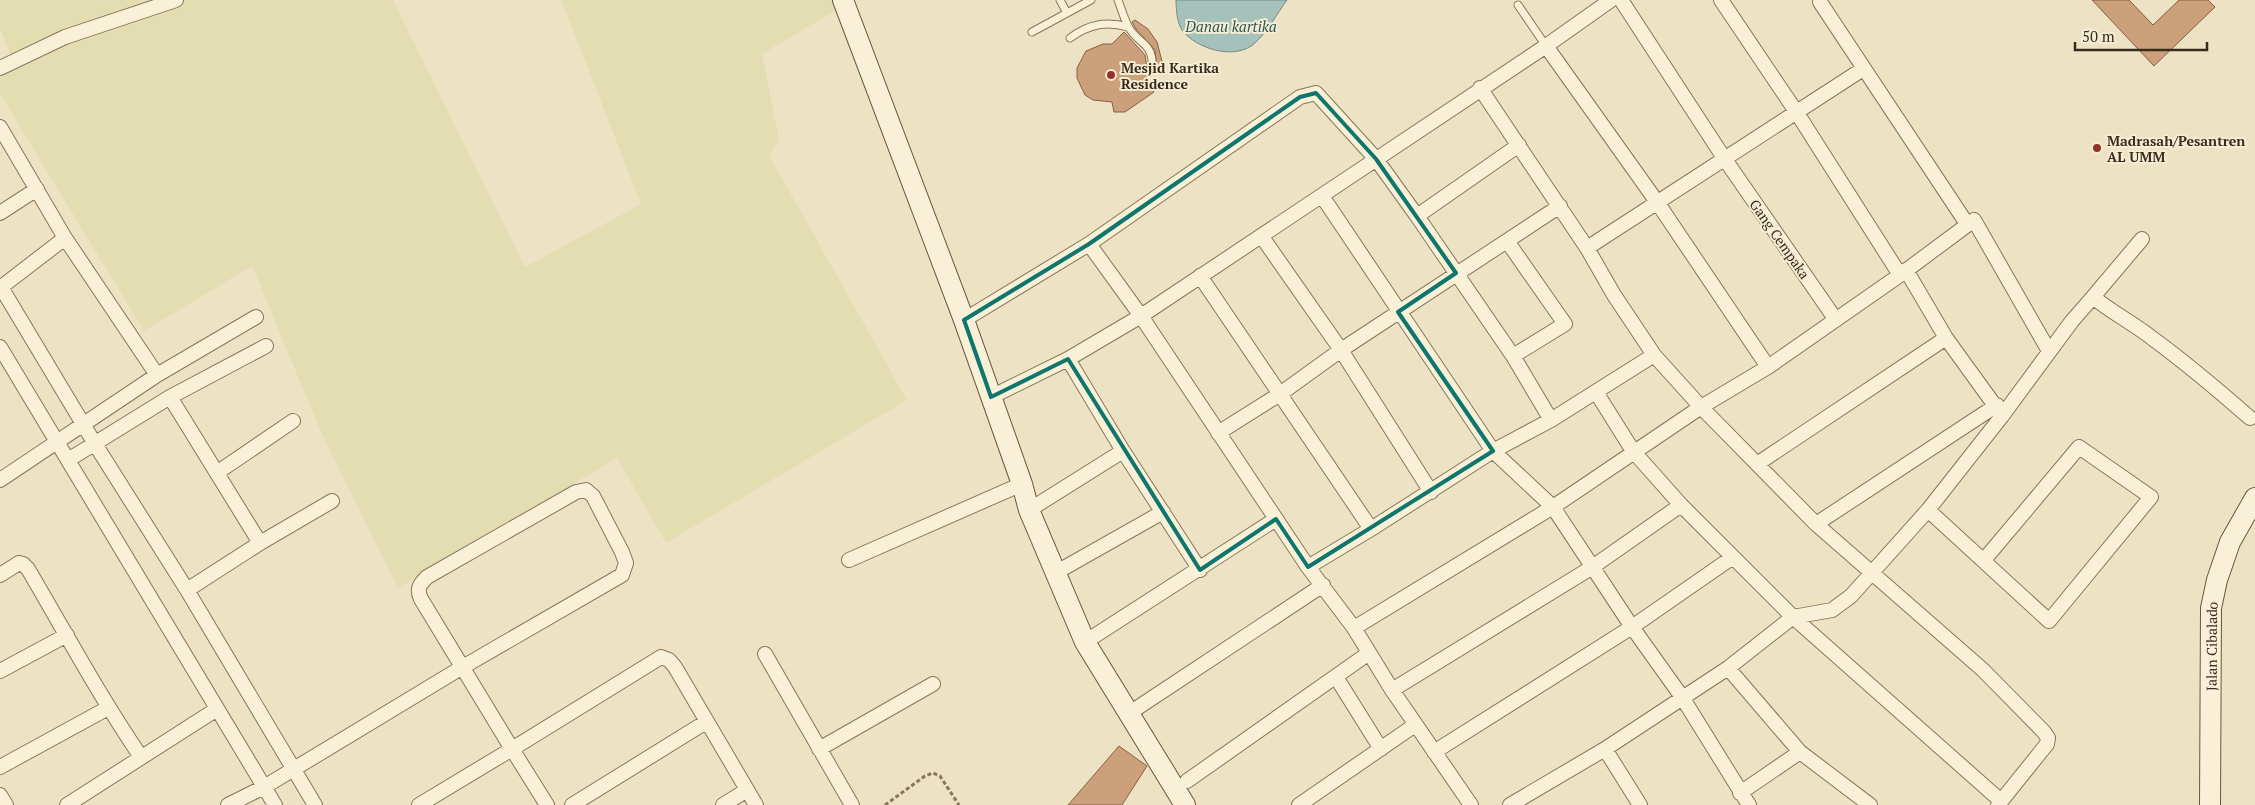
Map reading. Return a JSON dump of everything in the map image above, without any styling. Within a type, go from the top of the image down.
[{"type":"street","points":[[0,68],[65,37],[176,0]]},
{"type":"street","points":[[843,0],[964,320],[1030,510],[1055,573],[1085,642],[1184,805]]},
{"type":"street","points":[[991,397],[1068,360],[1141,316],[1262,237],[1480,88],[1546,46],[1611,0]]},
{"type":"street","name":"Gang Cempaka","points":[[1621,0],[1724,158],[1836,320]]},
{"type":"street","points":[[1721,0],[1946,338],[2000,411]]},
{"type":"street","points":[[1820,2],[1863,70],[1967,224]]},
{"type":"street","points":[[1546,46],[1657,202],[1768,367]]},
{"type":"street","points":[[1587,248],[1863,70]]},
{"type":"street","points":[[1480,88],[1560,206],[1614,295],[1654,355],[1701,407],[1816,524],[1983,670],[2048,738],[2047,744],[1999,803],[1793,617],[1681,505],[1632,451],[1596,392]]},
{"type":"street","points":[[964,320],[1089,244],[1300,97],[1316,93],[1376,159],[1417,216],[1513,356],[1551,420]]},
{"type":"street","points":[[0,127],[65,238],[157,375]]},
{"type":"street","points":[[1417,216],[1520,145]]},
{"type":"street","points":[[0,213],[38,189]]},
{"type":"street","points":[[1322,196],[1493,451],[1553,507],[1591,568],[1682,696],[1749,805]]},
{"type":"street","points":[[1218,433],[1280,394],[1341,350],[1560,206]]},
{"type":"street","points":[[1354,628],[1553,507],[1632,451],[1768,367],[1903,273],[1974,220],[2049,351]]},
{"type":"street","points":[[1262,237],[1341,350],[1431,492]]},
{"type":"street","points":[[65,238],[1,288],[95,444],[187,590],[315,805]]},
{"type":"street","points":[[1510,805],[1605,749],[1682,696],[1728,668],[1793,617],[1832,610],[1851,596],[1874,573],[1928,510],[2000,411],[2092,296],[2142,239]]},
{"type":"street","points":[[1506,241],[1565,324],[1513,356]]},
{"type":"street","points":[[1089,244],[1141,316],[1308,567],[1354,628],[1466,803]]},
{"type":"street","points":[[1200,276],[1371,529]]},
{"type":"street","points":[[2092,296],[2108,310],[2151,337],[2202,376],[2250,418]]},
{"type":"street","points":[[0,480],[157,375],[256,316]]},
{"type":"street","points":[[1757,464],[1946,338]]},
{"type":"street","points":[[68,460],[170,397],[266,346]]},
{"type":"street","points":[[0,347],[274,805]]},
{"type":"street","points":[[1308,567],[1431,492],[1493,451],[1551,420],[1654,355]]},
{"type":"street","points":[[1068,360],[1123,451],[1200,570]]},
{"type":"street","points":[[170,397],[260,542]]},
{"type":"street","points":[[1816,524],[2000,411]]},
{"type":"street","points":[[218,472],[293,421]]},
{"type":"street","points":[[1928,510],[2049,621],[2151,497],[2079,447],[1984,560]]},
{"type":"street","points":[[1030,510],[1123,451]]},
{"type":"street","points":[[849,560],[1022,484]]},
{"type":"street","points":[[228,805],[264,787],[461,668],[622,575],[626,563],[622,552],[593,496],[586,490],[576,492],[427,577],[420,584],[418,593],[461,668],[547,805]]},
{"type":"street","name":"Jalan Cibalado","points":[[2210,805],[2211,608],[2217,580],[2230,542],[2255,498]]},
{"type":"street","points":[[187,590],[260,542],[332,501]]},
{"type":"street","points":[[1392,690],[1591,568],[1681,505]]},
{"type":"street","points":[[1055,573],[1163,512]]},
{"type":"street","points":[[1085,642],[1200,570],[1276,519]]},
{"type":"street","points":[[1434,752],[1632,627],[1733,556]]},
{"type":"street","points":[[0,575],[19,563],[23,564],[108,708],[141,757]]},
{"type":"street","points":[[1128,714],[1322,585]]},
{"type":"street","points":[[0,671],[67,636]]},
{"type":"street","points":[[1187,780],[1369,653]]},
{"type":"street","points":[[765,654],[852,805]]},
{"type":"street","points":[[419,805],[662,658],[669,660],[675,667],[756,805]]},
{"type":"street","points":[[1728,668],[1800,752],[1870,805]]},
{"type":"street","points":[[1336,677],[1381,749]]},
{"type":"street","points":[[820,749],[933,684]]},
{"type":"street","points":[[0,767],[108,708]]},
{"type":"street","points":[[67,805],[217,710]]},
{"type":"street","points":[[572,805],[706,722]]},
{"type":"street","points":[[1300,805],[1415,725]]},
{"type":"street","points":[[1605,749],[1640,805]]},
{"type":"street","points":[[1740,793],[1800,752]]},
{"type":"street","points":[[723,805],[747,790]]},
{"type":"street","points":[[0,795],[6,805]]},
{"type":"lane","points":[[1060,0],[1067,13]]},
{"type":"lane","points":[[1032,32],[1091,0]]},
{"type":"lane","points":[[1118,0],[1128,27],[1147,47],[1153,58],[1152,68]]},
{"type":"lane","points":[[1518,5],[1546,46]]},
{"type":"lane","points":[[1070,38],[1083,28],[1114,24],[1128,27]]},
{"type":"path","points":[[885,805],[925,776],[933,773],[940,776],[959,805]]},
{"type":"highlighted area","points":[[1316,93],[1376,159],[1456,273],[1398,312],[1493,451],[1308,567],[1276,519],[1200,570],[1068,359],[991,397],[964,320],[1089,244],[1300,97]]},
{"type":"shaded area","points":[[0,0],[155,0],[12,58],[0,28]]},
{"type":"shaded area","points":[[187,0],[393,0],[525,267],[641,204],[561,0],[834,0],[838,9],[762,54],[779,140],[769,155],[907,400],[666,543],[617,458],[398,588],[320,430],[252,266],[144,331],[0,94],[0,73],[94,31]]},
{"type":"water","name":"Danau kartika","points":[[1176,0],[1287,0],[1255,43],[1238,51],[1227,52],[1206,47],[1188,37],[1179,23]]},
{"type":"building","points":[[2092,0],[2129,0],[2153,25],[2179,0],[2208,0],[2215,7],[2154,66]]},
{"type":"building","points":[[1135,20],[1148,29],[1157,42],[1163,65],[1157,68],[1155,50],[1136,29],[1132,22]]},
{"type":"building","name":"Mesjid Kartika Residence","points":[[1124,32],[1145,55],[1147,69],[1150,73],[1146,75],[1154,92],[1125,112],[1114,112],[1112,102],[1093,100],[1085,95],[1077,78],[1077,68],[1086,51],[1103,44],[1112,44]]},
{"type":"building","points":[[1119,746],[1147,766],[1122,805],[1068,805]]},
{"type":"place","name":"Mesjid Kartika Residence","points":[[1111,75]]},
{"type":"place","name":"Madrasah/Pesantren AL UMM","points":[[2097,148]]}]
